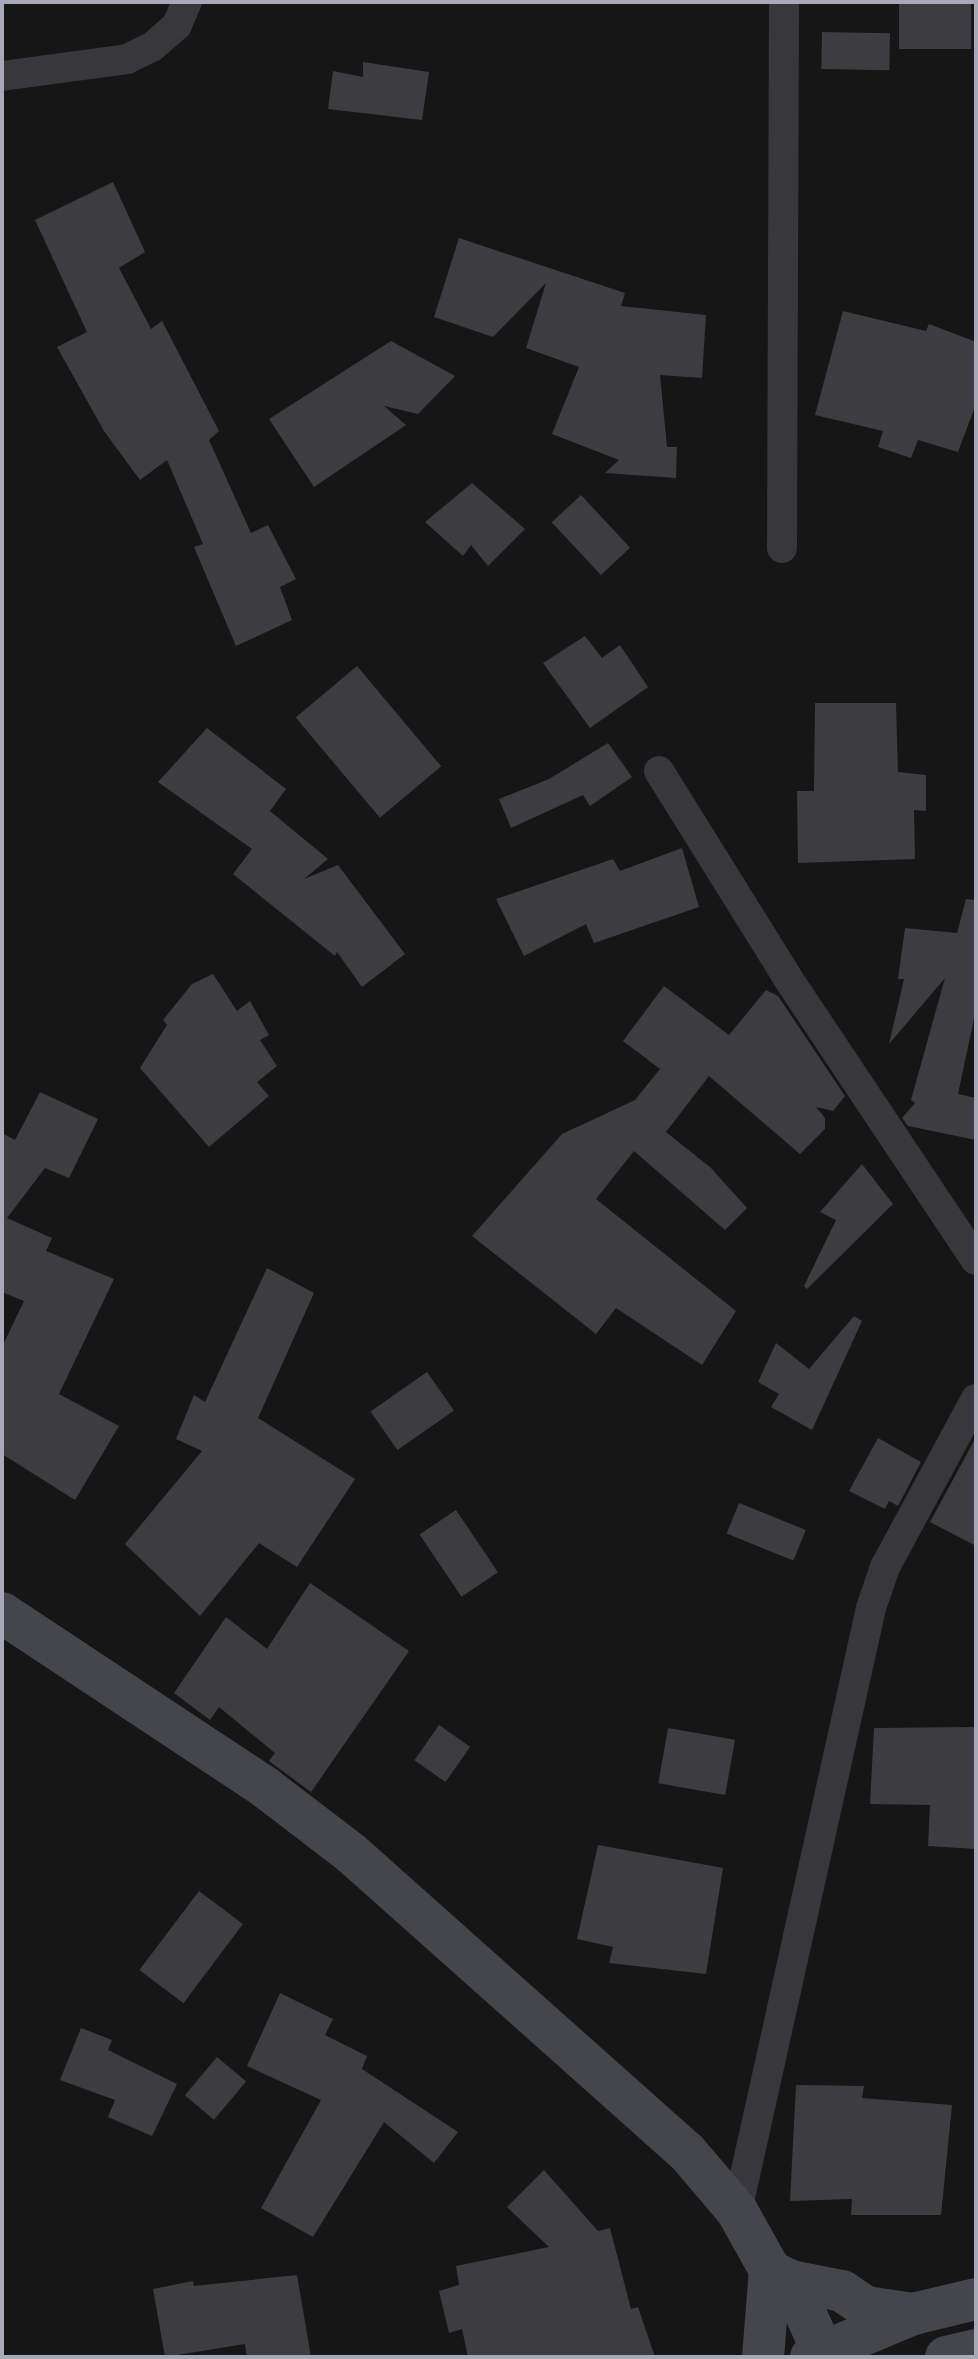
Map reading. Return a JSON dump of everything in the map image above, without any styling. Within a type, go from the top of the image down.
[{"type":"street","points":[[2,76],[127,59],[152,47],[177,25],[187,2]]},
{"type":"street","points":[[782,548],[784,2]]},
{"type":"street","points":[[659,771],[787,977],[976,1260]]},
{"type":"street","points":[[737,2211],[871,1608],[885,1567],[976,1399]]},
{"type":"street","points":[[2,1613],[266,1788],[351,1853],[609,2079],[686,2151],[737,2211],[780,2276],[820,2355],[913,2314],[976,2299]]},
{"type":"street","points":[[780,2276],[842,2291],[866,2307],[913,2314]]},
{"type":"street","points":[[763,2357],[780,2276]]},
{"type":"street","points":[[946,2357],[976,2350]]},
{"type":"building","points":[[899,2],[971,2],[971,49],[899,49]]},
{"type":"building","points":[[822,32],[890,33],[889,70],[821,69]]},
{"type":"building","points":[[363,62],[429,72],[422,120],[328,109],[333,71],[363,77]]},
{"type":"building","points":[[113,182],[145,252],[119,268],[151,329],[162,321],[219,431],[209,440],[251,533],[268,525],[296,579],[280,587],[292,620],[236,646],[194,547],[203,544],[167,460],[140,480],[104,431],[57,347],[87,332],[35,220]]},
{"type":"building","points":[[459,238],[625,293],[621,306],[706,315],[702,378],[660,375],[667,447],[677,447],[676,478],[605,473],[619,460],[552,434],[579,367],[526,348],[546,283],[493,337],[434,317]]},
{"type":"building","points":[[843,311],[926,331],[929,324],[976,342],[976,404],[958,452],[918,440],[911,458],[878,447],[883,431],[815,415]]},
{"type":"building","points":[[391,341],[455,376],[418,414],[384,406],[406,425],[314,487],[269,419]]},
{"type":"building","points":[[472,483],[525,529],[488,566],[471,545],[463,556],[425,522]]},
{"type":"building","points":[[581,495],[630,548],[601,575],[552,522]]},
{"type":"building","points":[[585,636],[602,658],[620,645],[648,687],[590,728],[543,663]]},
{"type":"building","points":[[357,666],[441,766],[380,818],[296,717]]},
{"type":"building","points":[[815,703],[896,703],[898,772],[926,775],[926,811],[914,810],[915,859],[798,863],[797,791],[814,791]]},
{"type":"building","points":[[207,728],[286,789],[270,811],[328,859],[304,879],[338,865],[405,954],[362,987],[337,952],[335,956],[233,874],[252,849],[158,782]]},
{"type":"building","points":[[608,743],[632,777],[590,806],[583,795],[511,828],[499,799],[549,779]]},
{"type":"building","points":[[682,848],[699,907],[594,943],[586,924],[524,956],[496,899],[613,859],[620,871]]},
{"type":"building","points":[[966,899],[976,900],[976,1009],[958,1094],[976,1098],[976,1140],[908,1126],[902,1118],[915,1103],[911,1100],[945,978],[889,1044],[904,979],[898,979],[905,928],[957,933]]},
{"type":"building","points":[[213,974],[237,1011],[250,1001],[269,1035],[260,1040],[277,1066],[257,1082],[269,1096],[209,1147],[140,1068],[167,1025],[163,1020],[192,984]]},
{"type":"building","points":[[664,986],[729,1035],[766,990],[778,996],[845,1096],[833,1111],[816,1107],[825,1118],[825,1129],[800,1154],[709,1076],[666,1132],[711,1168],[747,1208],[725,1230],[634,1151],[596,1199],[736,1311],[702,1365],[616,1308],[596,1334],[472,1236],[562,1134],[635,1100],[660,1069],[623,1041]]},
{"type":"building","points":[[40,1092],[98,1119],[69,1178],[45,1168],[7,1218],[52,1238],[46,1251],[114,1279],[59,1394],[119,1426],[75,1500],[2,1454],[2,1347],[24,1301],[2,1292],[2,1133],[15,1140]]},
{"type":"building","points":[[862,1164],[893,1204],[807,1289],[804,1286],[836,1220],[820,1212]]},
{"type":"building","points":[[267,1268],[314,1293],[258,1418],[355,1479],[297,1567],[259,1543],[200,1616],[125,1544],[202,1451],[176,1439],[194,1395],[205,1402]]},
{"type":"building","points":[[854,1316],[862,1321],[812,1430],[771,1407],[779,1394],[758,1382],[776,1343],[809,1369]]},
{"type":"building","points":[[427,1372],[454,1411],[397,1450],[370,1412]]},
{"type":"building","points":[[976,1437],[976,1546],[930,1522]]},
{"type":"building","points":[[878,1438],[921,1462],[898,1506],[889,1501],[885,1509],[849,1491]]},
{"type":"building","points":[[739,1503],[806,1530],[793,1561],[727,1534]]},
{"type":"building","points":[[456,1510],[498,1572],[461,1597],[420,1535]]},
{"type":"building","points":[[310,1583],[409,1651],[311,1792],[269,1761],[275,1753],[219,1707],[210,1720],[174,1693],[226,1617],[267,1649]]},
{"type":"building","points":[[439,1725],[470,1747],[445,1782],[414,1760]]},
{"type":"building","points":[[976,1727],[976,1849],[928,1846],[930,1805],[870,1804],[874,1728]]},
{"type":"building","points":[[668,1728],[735,1740],[725,1795],[658,1783]]},
{"type":"building","points":[[598,1845],[723,1868],[706,1974],[609,1963],[613,1947],[577,1939]]},
{"type":"building","points":[[199,1891],[243,1924],[183,2003],[139,1970]]},
{"type":"building","points":[[280,1993],[333,2019],[325,2035],[367,2056],[362,2069],[458,2132],[434,2163],[384,2122],[313,2237],[261,2208],[321,2100],[247,2066]]},
{"type":"building","points":[[81,2028],[112,2040],[108,2050],[177,2084],[152,2136],[108,2117],[115,2100],[60,2080]]},
{"type":"building","points":[[217,2057],[246,2081],[214,2120],[185,2095]]},
{"type":"building","points":[[796,2085],[864,2086],[862,2098],[952,2105],[941,2215],[851,2215],[852,2199],[790,2201]]},
{"type":"building","points":[[544,2170],[598,2231],[610,2228],[631,2309],[638,2307],[655,2357],[468,2357],[462,2329],[449,2333],[439,2291],[459,2285],[456,2266],[549,2247],[507,2207]]},
{"type":"building","points":[[297,2275],[311,2357],[247,2357],[245,2344],[165,2357],[153,2289],[193,2281],[194,2286]]}]
